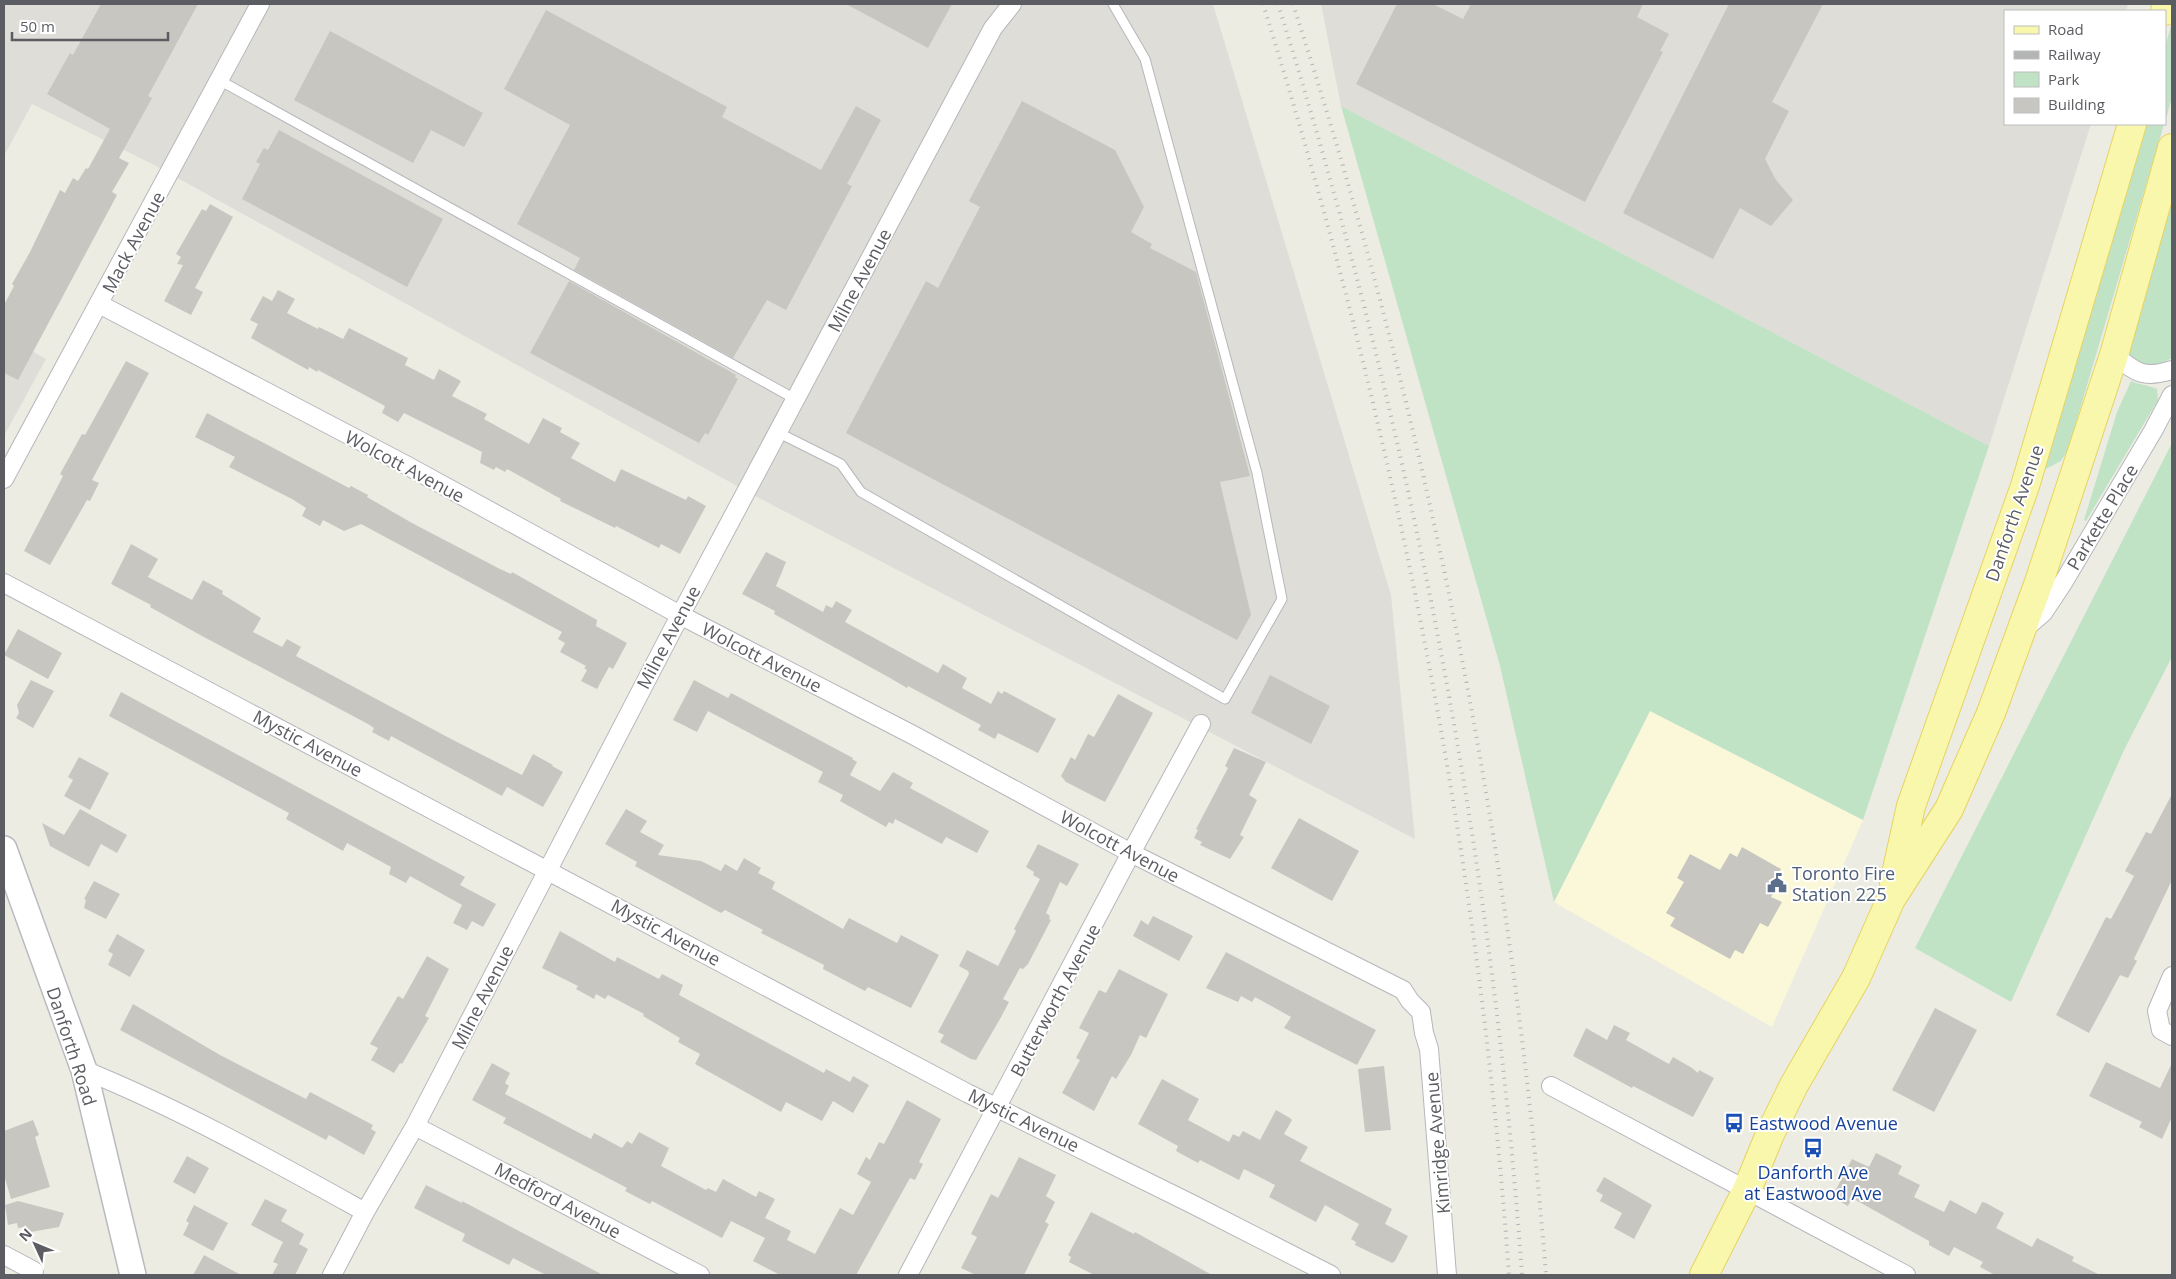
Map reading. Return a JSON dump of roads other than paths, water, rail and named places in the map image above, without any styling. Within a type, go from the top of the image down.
[{"type":"main road","name":"Danforth Avenue","points":[[1890,899],[1911,806],[2025,486],[2132,125]]},
{"type":"main road","name":"Danforth Avenue","points":[[1704,1275],[1747,1190],[1781,1143],[1836,1042],[1856,978],[1890,899],[1950,809],[1991,713],[2039,582],[2114,355],[2172,148]]},
{"type":"main road","points":[[2039,582],[2042,512],[2025,486],[2058,475],[2077,464]]},
{"type":"main road","name":"Danforth Road","points":[[4,850],[84,1070],[133,1275]]},
{"type":"street","name":"Mack Avenue","points":[[4,479],[260,4]]},
{"type":"street","name":"Milne Avenue","points":[[332,1275],[365,1212],[415,1126],[680,615],[993,28],[1012,4]]},
{"type":"street","name":"Wolcott Avenue","points":[[99,304],[406,465],[680,615],[911,734],[1131,853],[1403,990],[1410,1001],[1421,1012]]},
{"type":"street","points":[[2114,355],[2136,373],[2155,376],[2172,370]]},
{"type":"street","name":"Parkette Place","points":[[2021,632],[2043,614],[2063,583],[2153,431],[2172,395]]},
{"type":"street","name":"Mystic Avenue","points":[[4,583],[997,1107],[1331,1275]]},
{"type":"street","name":"Butterworth Avenue","points":[[908,1275],[1201,724]]},
{"type":"street","points":[[2172,976],[2157,1011],[2161,1030],[2172,1036]]},
{"type":"street","name":"Kimridge Avenue","points":[[1421,1012],[1424,1033],[1429,1049],[1447,1275]]},
{"type":"street","points":[[84,1070],[216,1130],[365,1212]]},
{"type":"street","points":[[1551,1086],[1906,1275]]},
{"type":"street","name":"Medford Avenue","points":[[415,1126],[700,1275]]},
{"type":"street","points":[[4,1255],[34,1271]]},
{"type":"lane","points":[[777,432],[841,464],[861,492],[1225,699],[1282,598],[1257,473],[1145,60],[1113,4]]},
{"type":"lane","points":[[219,80],[795,399]]},
{"type":"railway","points":[[1263,4],[1309,159],[1352,316],[1423,632],[1452,792],[1476,952],[1495,1113],[1509,1275]]},
{"type":"railway","points":[[1278,4],[1325,159],[1367,316],[1404,474],[1437,632],[1465,792],[1489,952],[1508,1113],[1522,1275]]},
{"type":"railway","points":[[1293,4],[1341,159],[1384,316],[1423,473],[1457,632],[1486,792],[1511,952],[1531,1113],[1546,1275]]},
{"type":"place","name":"Toronto Fire Station 225","points":[[1777,883]]},
{"type":"place","name":"Eastwood Avenue","points":[[1734,1123]]},
{"type":"place","name":"Danforth Ave at Eastwood Ave","points":[[1813,1148]]}]
